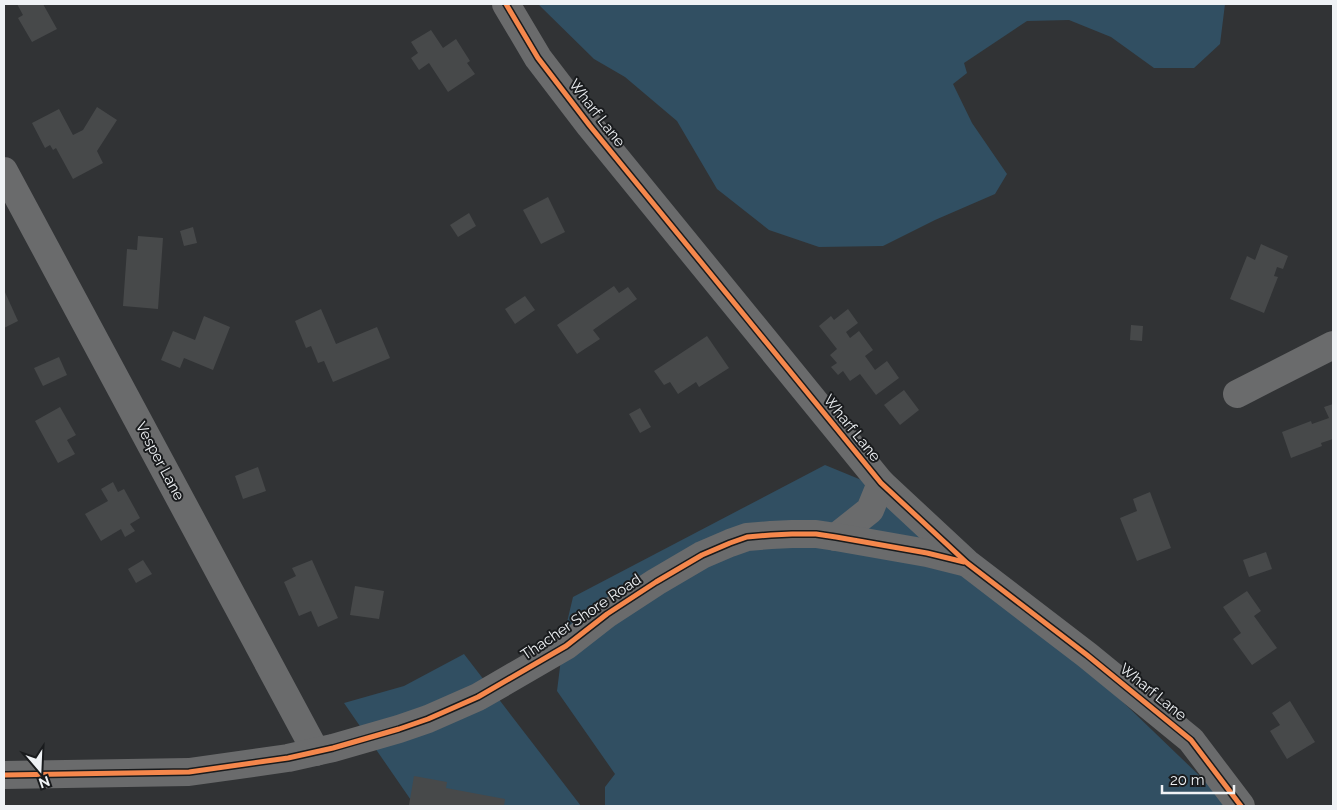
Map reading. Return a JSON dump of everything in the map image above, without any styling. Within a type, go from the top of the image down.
[{"type":"street","name":"Wharf Lane","points":[[506,4],[538,58],[590,126],[881,483],[966,563],[1087,654],[1191,740],[1242,806]]},
{"type":"street","name":"Vesper Lane","points":[[4,171],[316,752]]},
{"type":"street","points":[[1237,394],[1333,345]]},
{"type":"street","points":[[836,537],[870,510],[881,483]]},
{"type":"street","name":"Thacher Shore Road","points":[[4,775],[189,772],[288,758],[316,752],[413,724],[472,700],[566,646],[607,614],[702,554],[747,537],[816,534],[927,553],[966,563]]},
{"type":"shaded area","points":[[538,4],[1225,4],[1220,44],[1194,68],[1154,68],[1111,37],[1069,20],[1027,21],[964,63],[967,73],[953,84],[972,123],[1007,174],[995,194],[935,220],[883,246],[819,247],[769,230],[717,189],[677,121],[625,77],[594,59]]},
{"type":"shaded area","points":[[825,465],[915,502],[1231,806],[605,806],[605,787],[615,774],[557,691],[564,635],[573,597]]},
{"type":"shaded area","points":[[464,654],[581,806],[415,806],[344,703],[404,686]]},
{"type":"building","points":[[17,4],[43,4],[57,29],[32,42],[18,18],[23,15]]},
{"type":"building","points":[[431,30],[443,48],[456,39],[470,61],[467,63],[475,74],[448,92],[429,63],[419,70],[411,58],[418,53],[411,42]]},
{"type":"building","points":[[97,107],[117,120],[97,151],[103,163],[73,179],[56,148],[53,150],[50,145],[45,148],[32,123],[59,109],[73,135],[83,130]]},
{"type":"building","points":[[548,197],[565,232],[541,244],[523,210]]},
{"type":"building","points":[[469,213],[476,226],[458,237],[450,225]]},
{"type":"building","points":[[193,227],[197,243],[184,246],[180,231]]},
{"type":"building","points":[[138,236],[163,238],[158,309],[123,306],[127,249],[137,250]]},
{"type":"building","points":[[1261,244],[1288,256],[1283,269],[1277,267],[1274,276],[1278,277],[1264,313],[1230,299],[1247,256],[1255,260]]},
{"type":"building","points":[[614,286],[619,293],[628,287],[637,299],[593,330],[600,339],[577,354],[557,325]]},
{"type":"building","points":[[4,290],[18,321],[4,328]]},
{"type":"building","points":[[525,296],[535,310],[515,324],[505,309]]},
{"type":"building","points":[[321,309],[336,344],[377,327],[390,358],[333,382],[324,361],[318,363],[311,346],[306,348],[295,321]]},
{"type":"building","points":[[848,309],[858,323],[846,332],[850,338],[859,331],[873,350],[865,356],[875,370],[887,361],[899,378],[876,395],[860,374],[850,381],[843,371],[838,375],[831,367],[837,363],[830,355],[837,349],[819,326],[831,316],[834,320]]},
{"type":"building","points":[[204,316],[230,327],[213,370],[184,358],[180,368],[161,360],[173,331],[195,340]]},
{"type":"building","points":[[1131,325],[1143,326],[1142,341],[1130,340]]},
{"type":"building","points":[[707,336],[729,368],[699,387],[696,382],[678,394],[670,382],[664,385],[654,371]]},
{"type":"building","points":[[59,357],[67,375],[43,386],[34,368]]},
{"type":"building","points":[[904,390],[919,410],[900,425],[884,405]]},
{"type":"building","points":[[1333,404],[1333,439],[1321,443],[1322,446],[1291,458],[1282,432],[1311,421],[1312,424],[1329,418],[1324,407]]},
{"type":"building","points":[[60,407],[76,435],[67,440],[75,454],[58,463],[35,421]]},
{"type":"building","points":[[640,408],[651,427],[640,433],[629,414]]},
{"type":"building","points":[[258,467],[266,491],[243,499],[235,476]]},
{"type":"building","points":[[113,482],[118,492],[124,489],[140,518],[130,524],[135,531],[125,537],[121,529],[101,541],[85,514],[108,501],[101,489]]},
{"type":"building","points":[[1150,492],[1171,548],[1137,561],[1120,518],[1137,511],[1133,499]]},
{"type":"building","points":[[1266,552],[1272,569],[1249,577],[1243,560]]},
{"type":"building","points":[[143,560],[152,574],[136,583],[128,569]]},
{"type":"building","points":[[312,560],[338,618],[318,627],[311,611],[299,616],[284,582],[296,576],[292,568]]},
{"type":"building","points":[[355,586],[384,591],[379,619],[350,615]]},
{"type":"building","points":[[1247,591],[1261,611],[1254,616],[1277,648],[1252,665],[1233,639],[1241,633],[1223,607]]},
{"type":"building","points":[[1290,701],[1315,742],[1287,759],[1270,731],[1280,725],[1272,713]]},
{"type":"building","points":[[414,776],[447,782],[446,788],[505,799],[504,806],[409,805]]},
{"type":"cycle path","points":[[506,4],[538,58],[590,126],[881,483],[967,563],[1087,655],[1191,740],[1241,806]]},
{"type":"cycle path","points":[[4,775],[189,772],[288,758],[333,748],[399,729],[428,719],[478,697],[566,646],[607,614],[656,582],[702,555],[747,537],[816,534],[927,553],[964,562]]}]
